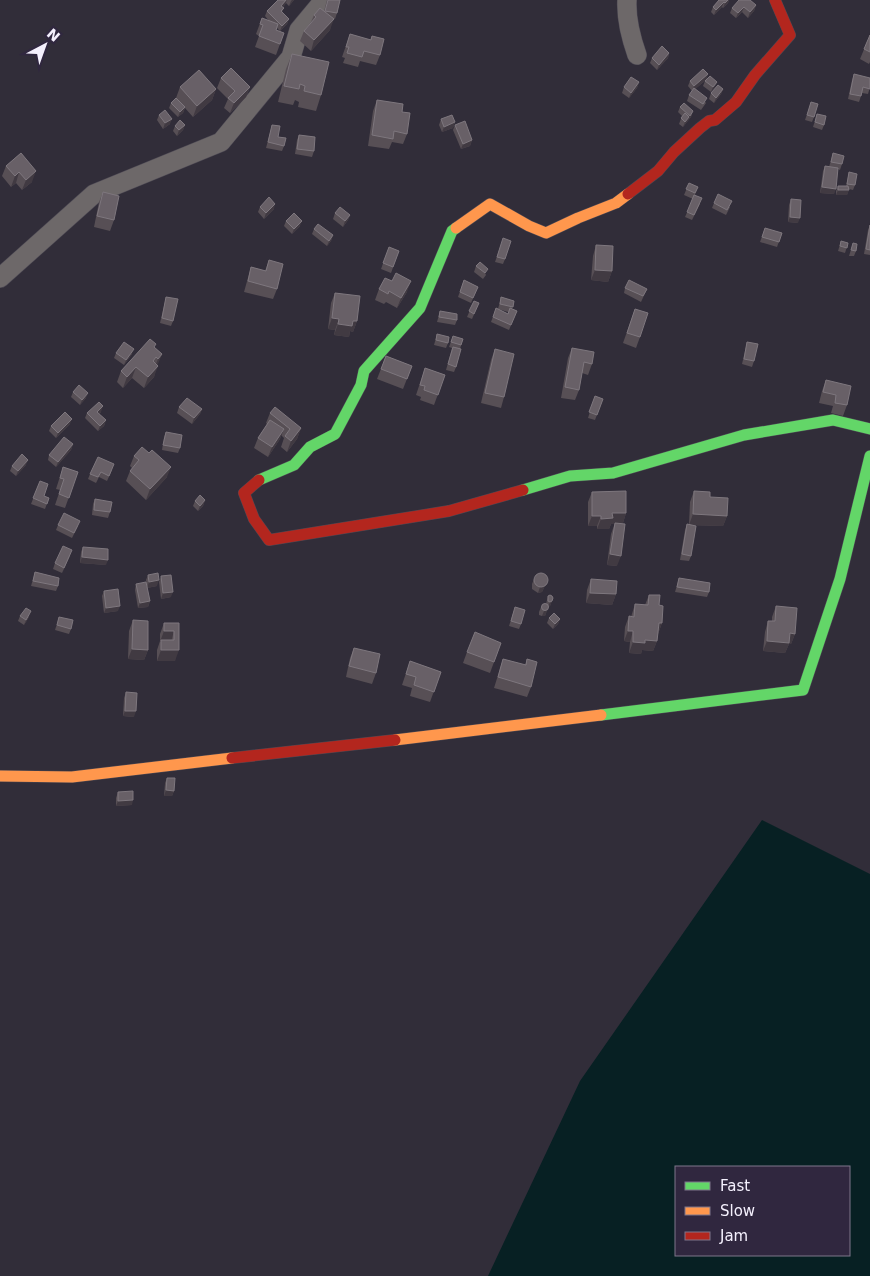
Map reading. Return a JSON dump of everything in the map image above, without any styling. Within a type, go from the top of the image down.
[{"type":"street","points":[[627,0],[630,34],[637,55]]},
{"type":"street","points":[[775,0],[790,35],[755,75],[736,102],[715,120],[709,121],[700,128],[674,152],[658,171],[623,198],[616,203],[546,233],[529,226],[490,204],[452,231],[420,308],[364,371],[361,385],[335,434],[310,447],[294,465],[261,478],[244,492],[254,519],[269,540],[449,511],[570,476],[613,473],[744,435],[833,420],[870,429]]},
{"type":"street","points":[[0,278],[94,194],[221,142],[291,57],[299,30],[321,1]]},
{"type":"street","points":[[0,776],[72,777],[803,690],[840,579],[870,456]]},
{"type":"shaded area","points":[[762,820],[870,874],[870,1276],[488,1276],[580,1081]]},
{"type":"building","points":[[278,0],[286,0],[281,6],[284,8],[281,11],[289,19],[282,26],[267,11]]},
{"type":"building","points":[[328,0],[340,0],[337,13],[325,11]]},
{"type":"building","points":[[719,0],[728,0],[716,10],[713,7]]},
{"type":"building","points":[[739,0],[750,0],[756,5],[750,12],[744,7],[738,13],[732,8]]},
{"type":"building","points":[[320,8],[334,19],[314,40],[304,31],[316,17],[314,15]]},
{"type":"building","points":[[262,18],[278,24],[276,30],[284,33],[280,44],[259,36],[263,25],[260,24]]},
{"type":"building","points":[[350,34],[371,40],[372,36],[384,39],[380,55],[364,51],[362,57],[347,53],[349,47],[346,47]]},
{"type":"building","points":[[870,35],[870,52],[864,49]]},
{"type":"building","points":[[662,46],[669,53],[659,65],[652,58]]},
{"type":"building","points":[[292,54],[329,62],[321,95],[304,91],[305,86],[300,84],[299,89],[284,86]]},
{"type":"building","points":[[231,68],[250,87],[234,103],[228,98],[235,91],[221,78]]},
{"type":"building","points":[[703,69],[708,74],[694,86],[690,81]]},
{"type":"building","points":[[199,70],[216,89],[197,106],[180,87]]},
{"type":"building","points":[[854,74],[870,78],[870,89],[863,87],[861,96],[850,94]]},
{"type":"building","points":[[710,76],[717,82],[713,87],[705,81]]},
{"type":"building","points":[[631,77],[639,82],[631,93],[624,87]]},
{"type":"building","points":[[718,85],[723,89],[716,98],[711,93]]},
{"type":"building","points":[[694,88],[707,98],[703,104],[689,95]]},
{"type":"building","points":[[176,98],[185,107],[180,112],[171,103]]},
{"type":"building","points":[[377,100],[403,104],[402,112],[410,113],[407,134],[394,131],[393,139],[372,135]]},
{"type":"building","points":[[811,102],[818,104],[814,117],[807,115]]},
{"type":"building","points":[[684,103],[693,111],[690,116],[680,107]]},
{"type":"building","points":[[165,110],[172,119],[165,123],[159,115]]},
{"type":"building","points":[[685,113],[689,117],[685,122],[681,118]]},
{"type":"building","points":[[817,114],[826,116],[824,125],[815,122]]},
{"type":"building","points":[[452,115],[455,122],[444,127],[441,119]]},
{"type":"building","points":[[180,120],[185,125],[179,130],[175,126]]},
{"type":"building","points":[[465,121],[472,140],[463,144],[455,125]]},
{"type":"building","points":[[272,125],[280,126],[278,137],[286,138],[284,146],[268,142]]},
{"type":"building","points":[[299,135],[315,137],[314,151],[297,149]]},
{"type":"building","points":[[21,153],[36,171],[26,180],[19,172],[15,176],[6,166]]},
{"type":"building","points":[[833,153],[844,156],[842,164],[831,162]]},
{"type":"building","points":[[825,166],[838,168],[836,189],[822,187]]},
{"type":"building","points":[[849,172],[857,174],[855,185],[847,184]]},
{"type":"building","points":[[689,183],[698,187],[695,193],[686,189]]},
{"type":"building","points":[[838,186],[848,186],[849,190],[838,190]]},
{"type":"building","points":[[103,192],[119,196],[114,220],[97,216]]},
{"type":"building","points":[[718,194],[732,201],[727,210],[714,203]]},
{"type":"building","points":[[694,195],[702,198],[694,215],[687,212]]},
{"type":"building","points":[[269,197],[275,204],[266,213],[260,207]]},
{"type":"building","points":[[791,199],[801,200],[800,218],[790,217]]},
{"type":"building","points":[[340,207],[350,215],[345,221],[335,213]]},
{"type":"building","points":[[294,213],[302,221],[294,229],[286,221]]},
{"type":"building","points":[[318,224],[333,235],[329,241],[314,229]]},
{"type":"building","points":[[870,225],[870,250],[866,249]]},
{"type":"building","points":[[765,228],[782,233],[779,242],[762,237]]},
{"type":"building","points":[[503,238],[511,241],[505,259],[497,257]]},
{"type":"building","points":[[841,241],[848,243],[847,248],[840,246]]},
{"type":"building","points":[[853,243],[857,244],[856,251],[851,250]]},
{"type":"building","points":[[596,245],[613,246],[612,271],[595,270]]},
{"type":"building","points":[[389,247],[399,251],[393,267],[383,263]]},
{"type":"building","points":[[269,260],[283,264],[277,289],[248,281],[251,267],[266,271]]},
{"type":"building","points":[[480,262],[488,269],[485,273],[476,266]]},
{"type":"building","points":[[396,273],[411,281],[401,298],[389,291],[388,294],[379,289],[385,278],[392,281]]},
{"type":"building","points":[[464,280],[478,287],[473,298],[460,292]]},
{"type":"building","points":[[629,280],[647,289],[643,296],[625,288]]},
{"type":"building","points":[[335,293],[360,296],[357,321],[353,321],[352,326],[338,324],[339,319],[332,318]]},
{"type":"building","points":[[166,297],[178,299],[173,321],[162,318]]},
{"type":"building","points":[[501,297],[514,301],[513,307],[500,304]]},
{"type":"building","points":[[474,301],[479,303],[474,314],[469,311]]},
{"type":"building","points":[[496,308],[508,314],[510,308],[517,311],[511,325],[493,317]]},
{"type":"building","points":[[635,309],[648,313],[640,337],[627,333]]},
{"type":"building","points":[[440,311],[457,314],[457,320],[439,317]]},
{"type":"building","points":[[437,334],[449,337],[448,343],[436,340]]},
{"type":"building","points":[[453,336],[463,339],[461,345],[451,342]]},
{"type":"building","points":[[150,339],[156,344],[154,347],[162,354],[153,361],[158,366],[148,377],[136,367],[127,377],[121,371]]},
{"type":"building","points":[[124,342],[134,349],[126,360],[116,353]]},
{"type":"building","points":[[747,342],[758,344],[754,361],[744,359]]},
{"type":"building","points":[[453,347],[461,349],[456,367],[448,364]]},
{"type":"building","points":[[572,348],[594,352],[592,364],[584,362],[579,390],[565,387]]},
{"type":"building","points":[[495,349],[514,354],[504,397],[485,393]]},
{"type":"building","points":[[386,356],[412,366],[407,379],[381,369]]},
{"type":"building","points":[[425,368],[445,375],[438,395],[424,390],[425,386],[420,385]]},
{"type":"building","points":[[826,380],[851,386],[847,405],[835,403],[836,395],[823,392]]},
{"type":"building","points":[[79,385],[88,393],[82,400],[73,392]]},
{"type":"building","points":[[595,396],[603,399],[597,415],[589,412]]},
{"type":"building","points":[[187,398],[202,409],[194,418],[179,407]]},
{"type":"building","points":[[99,402],[103,406],[97,412],[106,420],[100,426],[87,413]]},
{"type":"building","points":[[275,407],[301,428],[291,441],[285,436],[290,429],[270,413]]},
{"type":"building","points":[[65,412],[72,419],[58,433],[51,426]]},
{"type":"building","points":[[270,420],[284,429],[272,447],[258,438]]},
{"type":"building","points":[[166,432],[182,435],[180,448],[163,445]]},
{"type":"building","points":[[64,437],[73,444],[58,462],[49,455]]},
{"type":"building","points":[[142,447],[149,453],[152,450],[171,467],[150,489],[130,471],[139,460],[134,456]]},
{"type":"building","points":[[22,454],[28,460],[18,471],[12,466]]},
{"type":"building","points":[[98,457],[114,464],[109,476],[101,472],[98,477],[90,474]]},
{"type":"building","points":[[63,467],[78,472],[69,498],[59,494],[64,479],[60,478]]},
{"type":"building","points":[[40,481],[48,484],[44,496],[49,498],[47,504],[33,498]]},
{"type":"building","points":[[626,491],[626,513],[612,513],[613,518],[601,519],[601,516],[592,516],[592,492]]},
{"type":"building","points":[[694,491],[710,492],[710,497],[728,498],[727,516],[693,514]]},
{"type":"building","points":[[200,495],[205,500],[200,506],[195,501]]},
{"type":"building","points":[[95,499],[112,502],[110,512],[94,510]]},
{"type":"building","points":[[64,513],[80,521],[74,533],[58,525]]},
{"type":"building","points":[[615,523],[625,524],[621,556],[610,554]]},
{"type":"building","points":[[687,524],[696,526],[691,556],[682,554]]},
{"type":"building","points":[[63,546],[72,550],[64,568],[55,563]]},
{"type":"building","points":[[83,547],[108,549],[108,560],[82,557]]},
{"type":"building","points":[[35,572],[59,578],[58,586],[33,581]]},
{"type":"building","points":[[158,573],[159,580],[149,582],[148,575]]},
{"type":"building","points":[[541,573],[546,575],[548,580],[546,585],[541,587],[536,585],[534,580],[536,575]]},
{"type":"building","points":[[171,575],[173,592],[163,593],[161,576]]},
{"type":"building","points":[[679,578],[710,583],[709,592],[677,587]]},
{"type":"building","points":[[591,579],[617,581],[616,594],[590,593]]},
{"type":"building","points":[[146,582],[150,601],[140,603],[136,584]]},
{"type":"building","points":[[118,589],[120,606],[106,608],[104,591]]},
{"type":"building","points":[[550,595],[553,598],[550,602],[548,601],[548,596]]},
{"type":"building","points":[[649,595],[660,595],[659,605],[663,606],[662,623],[659,623],[657,641],[633,642],[633,631],[628,631],[629,616],[634,617],[635,604],[648,605]]},
{"type":"building","points":[[545,603],[549,607],[545,611],[541,607]]},
{"type":"building","points":[[776,606],[797,608],[795,634],[790,633],[789,643],[767,641],[768,621],[775,621]]},
{"type":"building","points":[[515,607],[525,610],[521,624],[511,621]]},
{"type":"building","points":[[26,608],[31,611],[26,620],[20,616]]},
{"type":"building","points":[[554,613],[560,619],[555,624],[549,618]]},
{"type":"building","points":[[59,617],[73,620],[71,629],[57,625]]},
{"type":"building","points":[[133,620],[148,621],[148,650],[132,649]]},
{"type":"building","points":[[164,623],[179,623],[179,650],[161,650],[161,640],[174,640],[174,631],[164,631]]},
{"type":"building","points":[[475,632],[501,643],[494,662],[467,652]]},
{"type":"building","points":[[354,648],[380,654],[376,673],[349,666]]},
{"type":"building","points":[[503,659],[526,665],[527,659],[537,662],[531,687],[498,677]]},
{"type":"building","points":[[410,661],[441,672],[434,692],[414,685],[416,677],[406,674]]},
{"type":"building","points":[[126,692],[137,693],[136,711],[125,711]]},
{"type":"building","points":[[167,778],[175,778],[174,791],[166,790]]},
{"type":"building","points":[[133,791],[133,800],[118,801],[118,792]]},
{"type":"traffic: fast","points":[[259,480],[294,465],[310,447],[335,434],[361,385],[364,371],[420,308],[452,231],[456,228]]},
{"type":"traffic: fast","points":[[523,490],[570,476],[613,473],[744,435],[833,420],[870,429]]},
{"type":"traffic: fast","points":[[601,715],[803,690],[840,579],[870,456]]},
{"type":"traffic: slow","points":[[456,228],[490,204],[529,226],[546,233],[616,203],[628,194]]},
{"type":"traffic: slow","points":[[395,740],[601,715]]},
{"type":"traffic: slow","points":[[0,776],[72,777],[232,758]]},
{"type":"traffic: jam","points":[[628,194],[658,171],[674,152],[700,128],[709,121],[715,120],[736,102],[755,75],[790,35],[775,0]]},
{"type":"traffic: jam","points":[[259,480],[244,493],[254,519],[269,540],[449,511],[523,490]]},
{"type":"traffic: jam","points":[[232,758],[395,740]]}]
